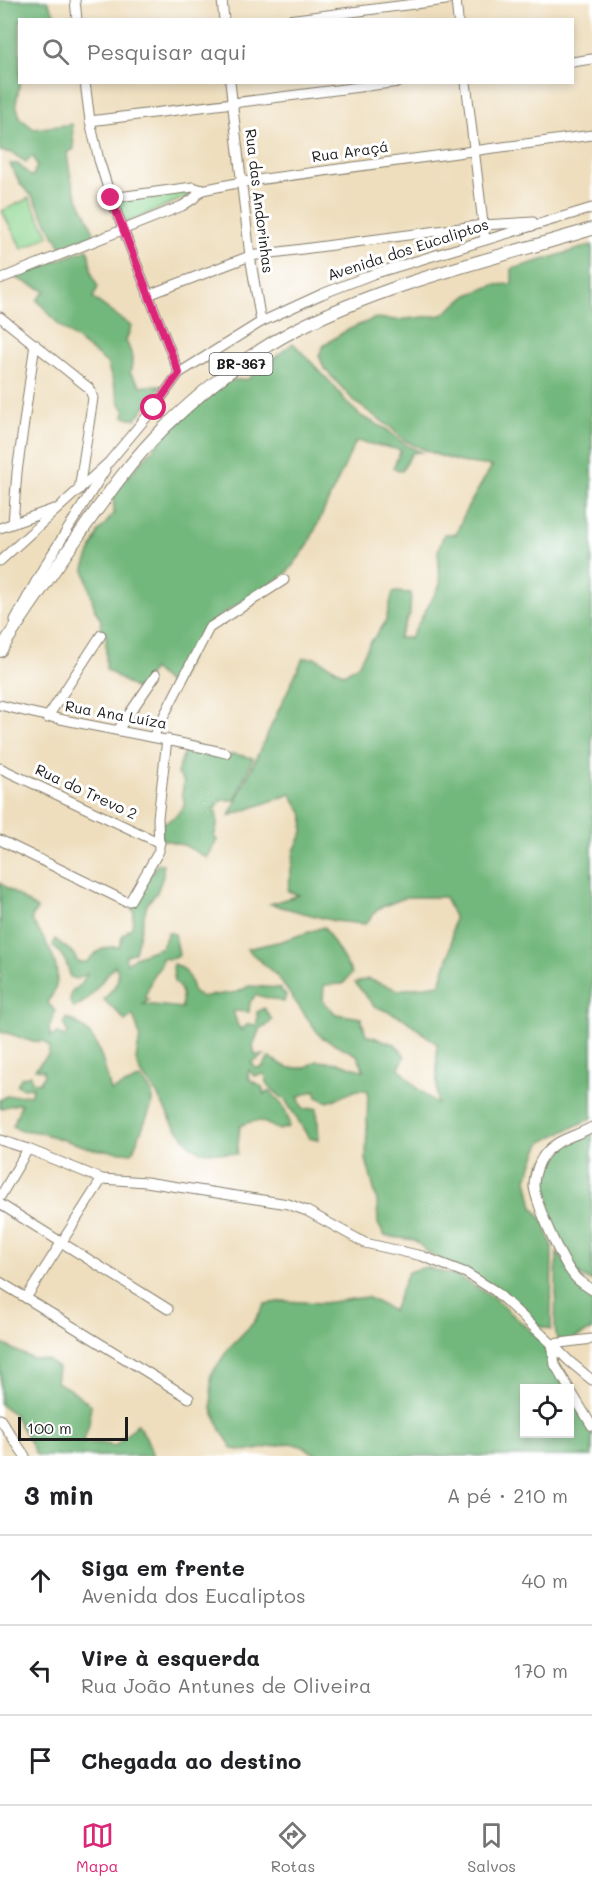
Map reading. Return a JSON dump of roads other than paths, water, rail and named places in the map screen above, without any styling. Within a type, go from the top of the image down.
[{"type":"main road","name":"BR-367","points":[[0,651],[111,489],[155,438],[201,393],[249,358],[294,331],[409,283],[592,229]]},
{"type":"street","points":[[75,0],[77,18]]},
{"type":"street","points":[[222,0],[224,18]]},
{"type":"street","points":[[304,18],[446,0]]},
{"type":"street","points":[[456,0],[458,18]]},
{"type":"street","points":[[574,62],[592,59]]},
{"type":"street","points":[[86,84],[90,121],[111,198],[179,373]]},
{"type":"street","name":"Rua das Andorinhas","points":[[230,84],[250,256],[261,322]]},
{"type":"street","points":[[90,121],[383,84]]},
{"type":"street","points":[[466,84],[485,240]]},
{"type":"street","name":"Rua Araçá","points":[[0,279],[182,206],[202,190],[242,182],[592,135]]},
{"type":"street","points":[[111,198],[193,187],[202,190]]},
{"type":"street","name":"Avenida dos Eucaliptos","points":[[0,561],[109,462],[154,408],[179,373],[261,322],[373,274],[592,208]]},
{"type":"street","points":[[148,295],[250,256],[483,225],[547,221]]},
{"type":"street","points":[[0,317],[92,393],[79,490]]},
{"type":"street","points":[[13,523],[17,472],[35,344]]},
{"type":"street","points":[[8,639],[27,595],[109,462]]},
{"type":"street","points":[[0,528],[59,507]]},
{"type":"street","points":[[153,737],[206,632],[213,625],[284,580]]},
{"type":"street","points":[[47,718],[101,635]]},
{"type":"street","points":[[118,730],[156,675]]},
{"type":"street","name":"Rua Ana Luíza","points":[[0,705],[47,718],[167,739],[226,753]]},
{"type":"street","points":[[0,840],[127,902],[132,899],[157,857],[160,843],[158,818],[167,739]]},
{"type":"street","name":"Rua do Trevo 2","points":[[0,768],[160,843]]},
{"type":"street","points":[[592,1127],[558,1141],[539,1163],[534,1183],[537,1199],[564,1260],[576,1278],[592,1290]]},
{"type":"street","points":[[0,1140],[102,1179],[212,1191],[288,1204],[307,1211],[365,1243],[422,1256],[466,1273],[495,1292],[592,1380]]},
{"type":"street","points":[[0,1197],[28,1149]]},
{"type":"street","points":[[26,1299],[102,1179]]},
{"type":"street","points":[[0,1204],[168,1309]]},
{"type":"street","points":[[0,1282],[189,1398]]},
{"type":"street","points":[[552,1344],[592,1339]]},
{"type":"street","points":[[552,1344],[555,1365],[592,1426]]},
{"type":"street","points":[[0,1419],[25,1456]]}]
